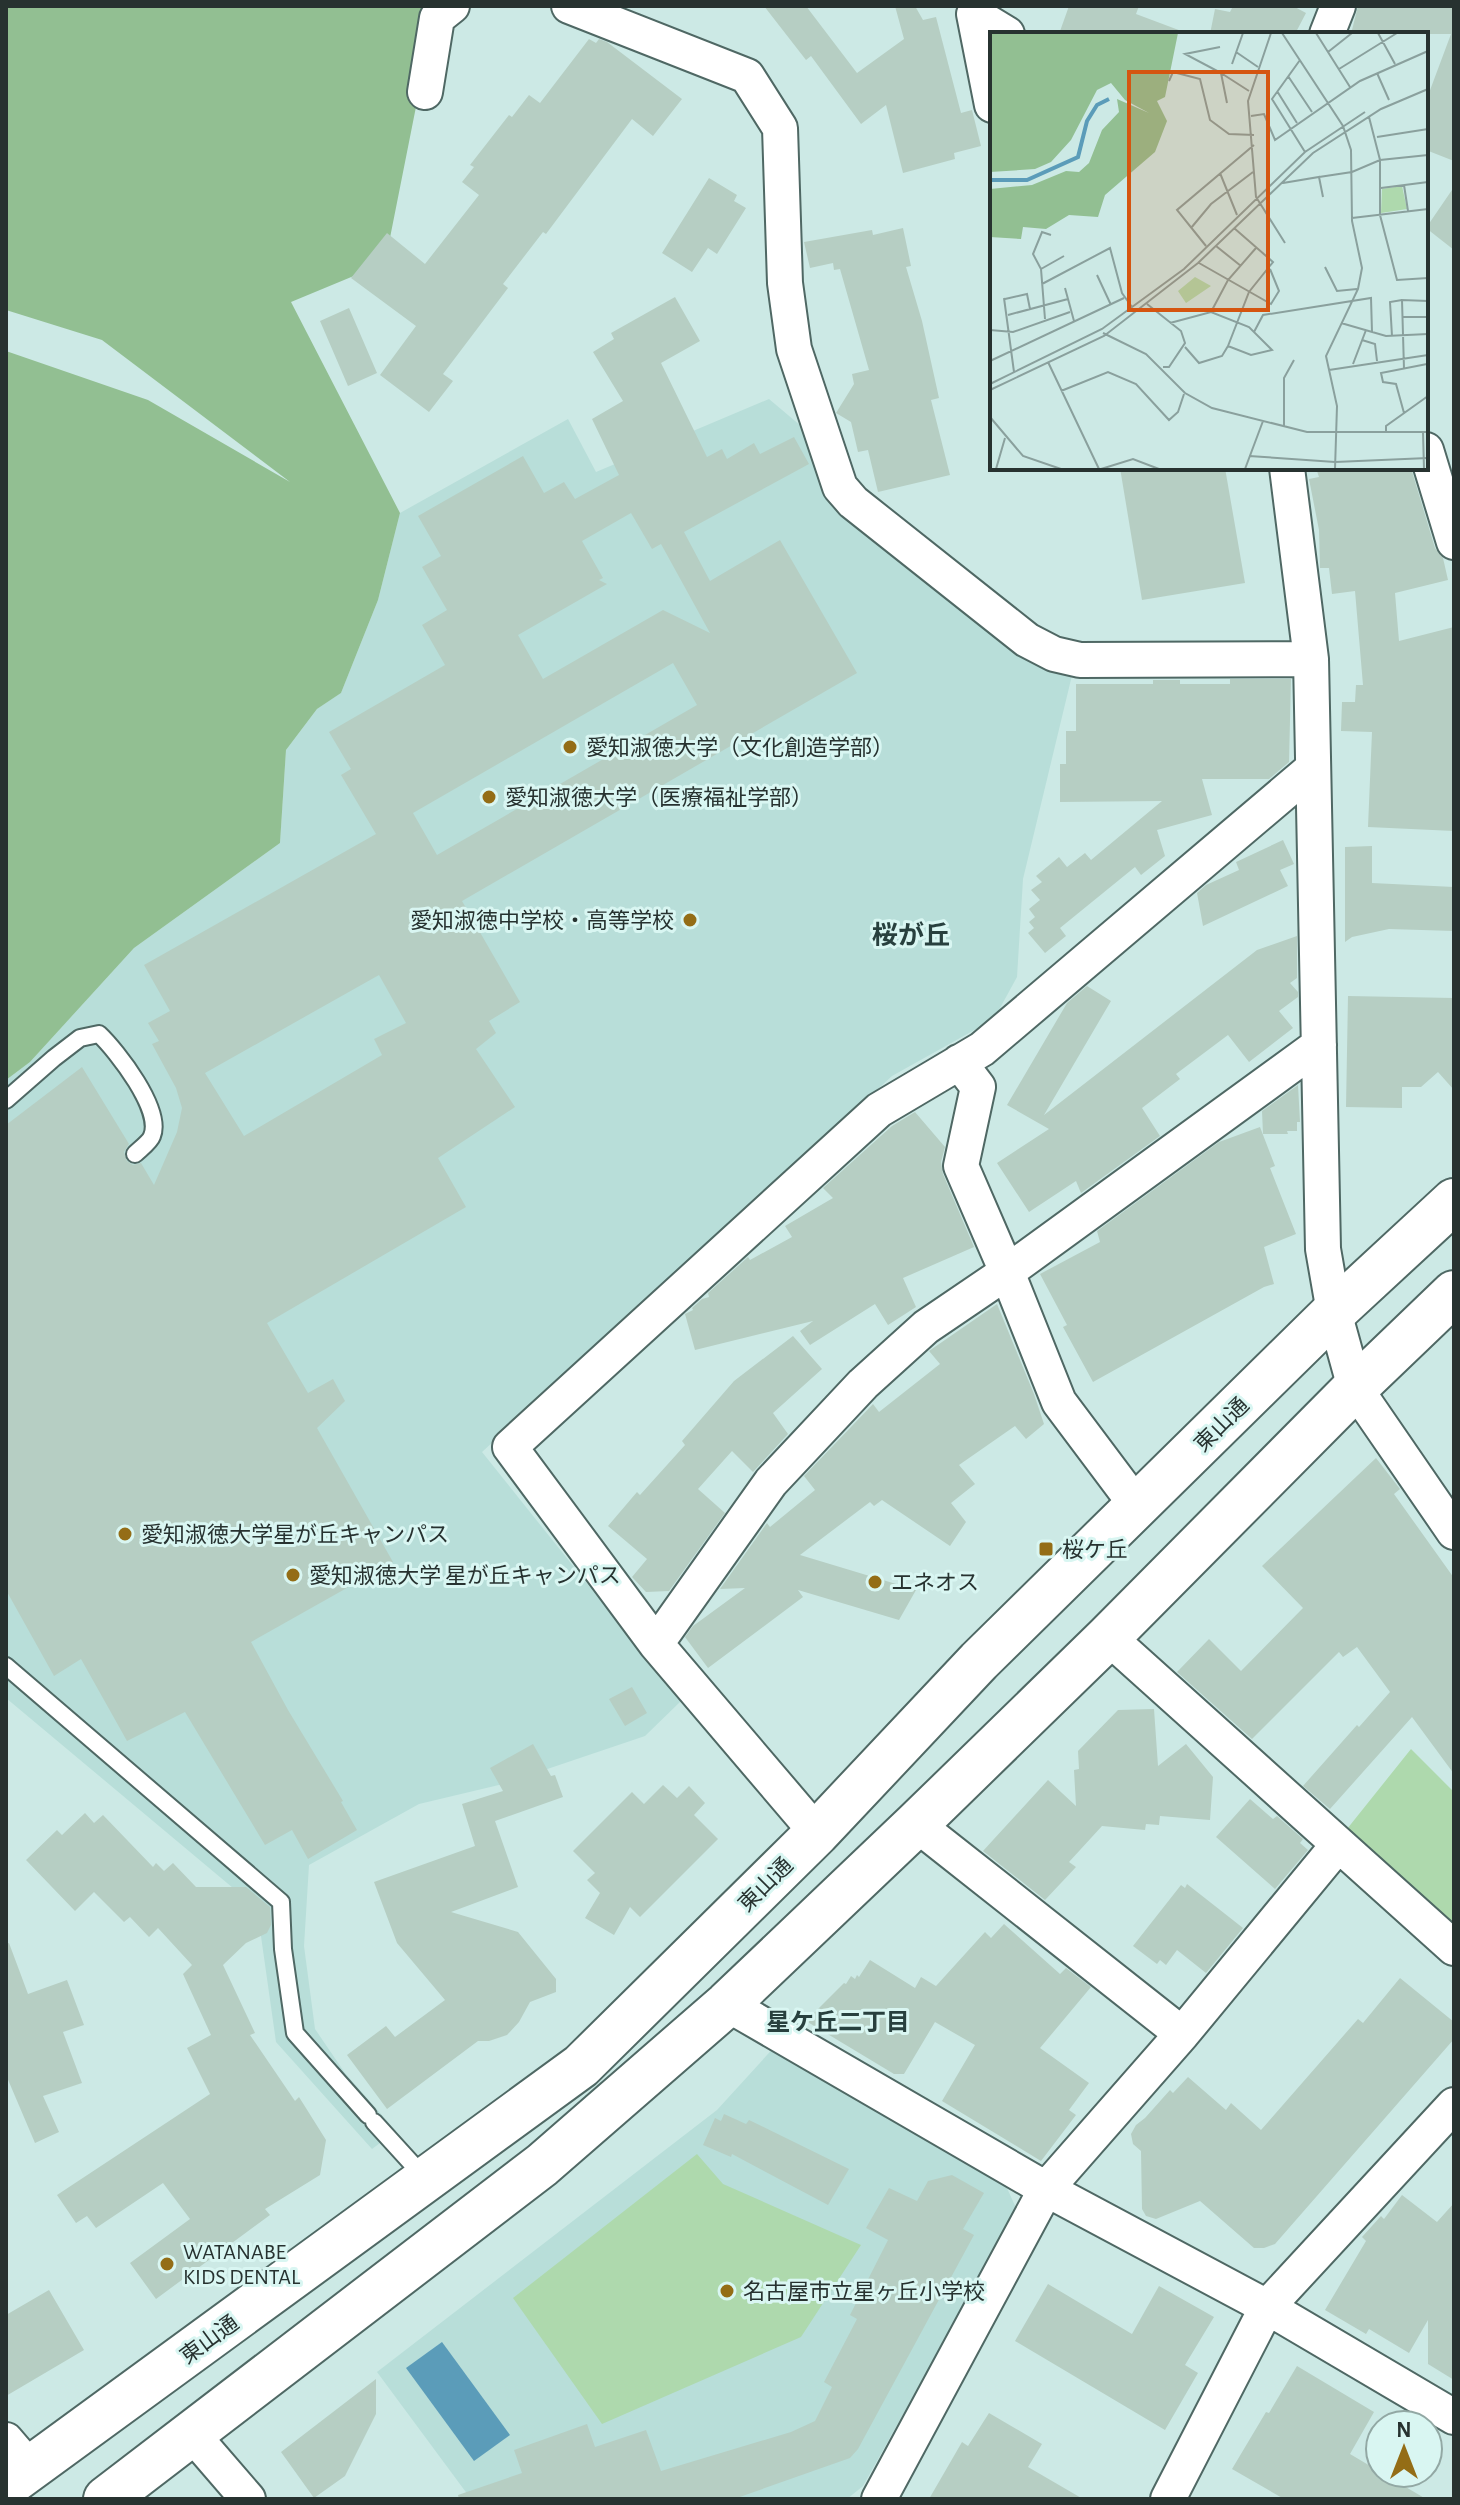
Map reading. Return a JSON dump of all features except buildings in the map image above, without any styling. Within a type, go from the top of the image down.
[{"type":"main road","name":"東山通","points":[[14,2465],[426,2179],[581,2066],[817,1833],[979,1661],[1334,1312],[1454,1201]]},
{"type":"main road","points":[[106,2499],[542,2165],[727,2004],[1108,1637],[1355,1388],[1454,1293]]},
{"type":"street","points":[[425,92],[437,18],[452,6]]},
{"type":"street","points":[[569,6],[747,76],[780,128],[785,283],[794,349],[840,487],[853,502],[1027,640],[1054,654],[1080,660],[1311,659]]},
{"type":"street","points":[[1328,32],[1338,6]]},
{"type":"street","points":[[966,10],[1004,32]]},
{"type":"street","points":[[966,10],[990,98]]},
{"type":"street","points":[[1428,457],[1454,542]]},
{"type":"street","points":[[1287,470],[1311,659],[1323,1249],[1334,1312],[1355,1388],[1454,1532]]},
{"type":"street","points":[[817,1833],[656,1644],[510,1447],[879,1110],[982,1049],[1312,769]]},
{"type":"street","points":[[656,1644],[771,1482],[853,1394],[926,1327],[1007,1272],[1319,1045]]},
{"type":"street","points":[[959,1062],[978,1087],[961,1166],[1059,1402],[1137,1506]]},
{"type":"street","points":[[1108,1637],[1454,1948]]},
{"type":"street","points":[[916,1824],[1182,2034]]},
{"type":"street","points":[[879,2499],[1046,2189],[1182,2034],[1338,1845]]},
{"type":"street","points":[[727,2004],[1046,2189],[1267,2307],[1454,2417]]},
{"type":"street","points":[[1168,2499],[1267,2307],[1454,2105]]},
{"type":"street","points":[[191,2433],[248,2499]]},
{"type":"lane","points":[[6,1100],[80,1038],[99,1034],[116,1050],[154,1119],[152,1137],[135,1154]]},
{"type":"lane","points":[[6,1666],[281,1902],[283,1949],[295,2033],[426,2179]]},
{"type":"shaded area","points":[[769,399],[801,426],[843,505],[1074,667],[1023,879],[1017,977],[994,1019],[892,1076],[482,1452],[681,1701],[645,1736],[503,1784],[419,1804],[309,1865],[304,1946],[315,2029],[345,2073],[396,2131],[372,2149],[276,2042],[257,1908],[6,1698],[6,1080],[30,1062],[134,948],[280,843],[286,750],[317,709],[341,693],[378,600],[400,513],[568,419],[596,472]]},
{"type":"shaded area","name":"名古屋市立星ヶ丘小学校","points":[[778,2043],[1006,2186],[1017,2210],[863,2486],[847,2499],[471,2499],[377,2372],[717,2110]]},
{"type":"green space","points":[[6,6],[436,6],[385,263],[291,302],[400,513],[378,600],[341,693],[317,709],[286,750],[280,843],[134,948],[30,1062],[6,1080],[6,351],[148,400],[290,482],[102,340],[6,310]]},
{"type":"green space","points":[[1411,1749],[1454,1792],[1454,1924],[1347,1829]]},
{"type":"green space","points":[[697,2154],[723,2184],[861,2245],[801,2337],[602,2424],[513,2298]]},
{"type":"water","points":[[442,2342],[510,2435],[474,2461],[406,2368]]},
{"type":"place","name":"愛知淑徳大学（文化創造学部）","points":[[570,747]]},
{"type":"place","name":"愛知淑徳大学（医療福祉学部）","points":[[489,797]]},
{"type":"place","name":"愛知淑徳中学校・高等学校","points":[[690,920]]},
{"type":"place","name":"愛知淑徳大学星が丘キャンパス","points":[[125,1534]]},
{"type":"place","name":"桜ケ丘","points":[[1046,1549]]},
{"type":"place","name":"愛知淑徳大学 星が丘キャンパス","points":[[293,1575]]},
{"type":"place","name":"エネオス","points":[[875,1582]]},
{"type":"place","name":"WATANABE KIDS DENTAL","points":[[167,2264]]},
{"type":"place","name":"名古屋市立星ヶ丘小学校","points":[[727,2291]]},
{"type":"district","name":"桜が丘","points":[[911,935]]},
{"type":"district","name":"星ケ丘二丁目","points":[[838,2022]]}]
